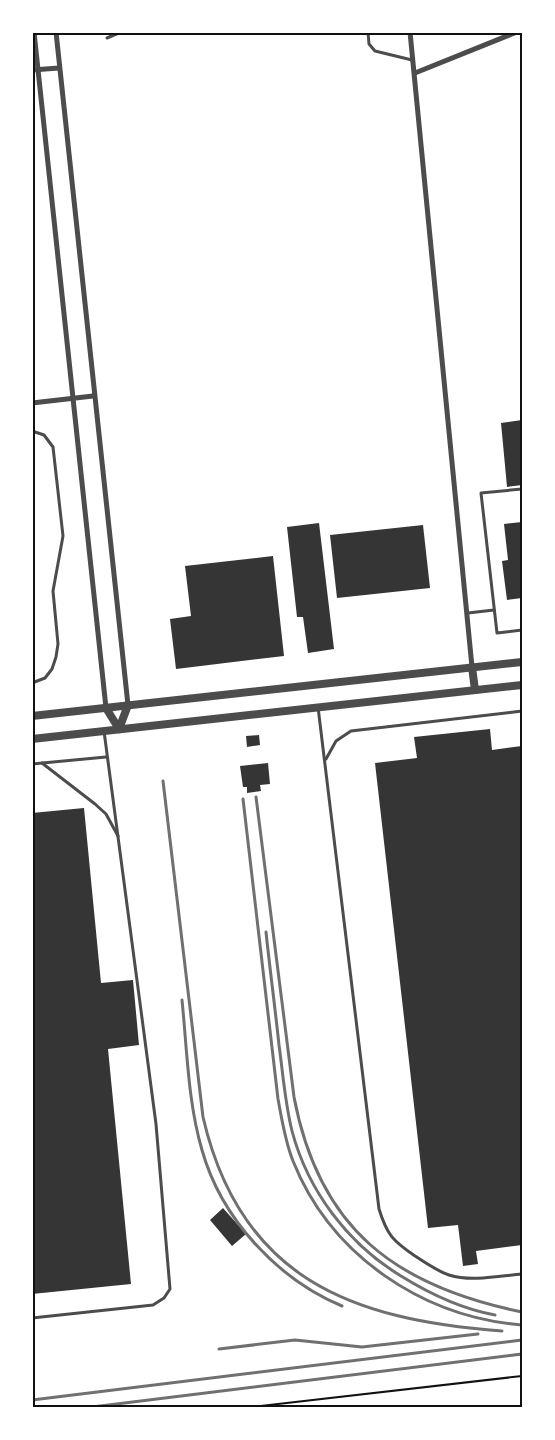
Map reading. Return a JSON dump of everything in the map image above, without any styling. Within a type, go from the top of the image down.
[{"type":"street","points":[[34,32],[35,70],[106,708],[119,729]]},
{"type":"street","points":[[56,32],[93,396],[128,705],[119,729]]},
{"type":"street","points":[[410,32],[475,690]]},
{"type":"street","points":[[415,73],[517,32]]},
{"type":"street","points":[[35,70],[59,68]]},
{"type":"street","points":[[32,403],[93,396]]},
{"type":"street","points":[[32,716],[522,662]]},
{"type":"street","points":[[32,739],[522,685]]},
{"type":"lane","points":[[107,38],[121,32]]},
{"type":"lane","points":[[368,32],[369,44],[375,51],[413,60]]},
{"type":"lane","points":[[32,431],[44,435],[53,447],[63,536],[53,591],[58,644],[56,657],[52,669],[45,678],[32,683]]},
{"type":"lane","points":[[522,489],[481,493],[497,633],[522,630]]},
{"type":"lane","points":[[468,612],[494,610]]},
{"type":"lane","points":[[318,707],[326,759],[378,1199],[384,1227],[393,1241],[432,1268],[450,1276],[471,1278],[522,1274]]},
{"type":"lane","points":[[326,759],[336,740],[342,735],[351,732],[522,711]]},
{"type":"lane","points":[[32,1318],[153,1305],[164,1298],[170,1289],[156,1124],[120,840],[106,757],[104,731]]},
{"type":"lane","points":[[32,764],[106,757]]},
{"type":"lane","points":[[42,763],[106,814],[120,840]]},
{"type":"path","points":[[244,1408],[522,1376]]},
{"type":"building","points":[[522,420],[522,485],[507,487],[501,423]]},
{"type":"building","points":[[522,522],[522,598],[507,600],[502,561],[508,560],[504,524]]},
{"type":"building","points":[[319,523],[334,649],[308,653],[303,617],[297,617],[287,527]]},
{"type":"building","points":[[423,525],[430,588],[337,598],[330,535]]},
{"type":"building","points":[[273,556],[284,656],[176,669],[170,619],[191,616],[185,566]]},
{"type":"building","points":[[490,729],[492,750],[522,746],[522,1245],[476,1251],[478,1264],[463,1266],[458,1225],[428,1228],[375,763],[417,758],[414,737]]},
{"type":"building","points":[[259,735],[260,745],[247,747],[246,736]]},
{"type":"building","points":[[268,763],[270,784],[260,785],[261,791],[247,793],[247,787],[243,787],[240,766]]},
{"type":"building","points":[[84,808],[101,983],[133,980],[139,1045],[108,1049],[131,1284],[32,1294],[32,813]]},
{"type":"building","points":[[223,1208],[246,1234],[232,1246],[210,1220]]},
{"type":"railway","points":[[163,781],[203,1117],[220,1172],[244,1217],[274,1253],[310,1280],[351,1301],[397,1316],[447,1325],[502,1331]]},
{"type":"railway","points":[[256,797],[294,1097],[306,1143],[322,1183],[344,1216],[370,1244],[401,1267],[436,1286],[477,1301],[522,1312]]},
{"type":"railway","points":[[243,799],[278,1099],[290,1153],[310,1195],[331,1226],[356,1253],[385,1276],[416,1295],[450,1309],[485,1320],[522,1325]]},
{"type":"railway","points":[[266,932],[284,1088],[292,1131],[308,1174],[320,1195],[347,1232],[382,1263],[412,1283],[435,1295],[458,1305],[495,1315]]},
{"type":"railway","points":[[182,1000],[189,1076],[197,1132],[211,1175],[223,1199],[238,1222],[274,1263],[295,1280],[342,1306]]},
{"type":"railway","points":[[219,1349],[295,1340],[362,1347],[478,1334]]},
{"type":"railway","points":[[32,1400],[522,1340]]},
{"type":"railway","points":[[84,1408],[522,1354]]}]
